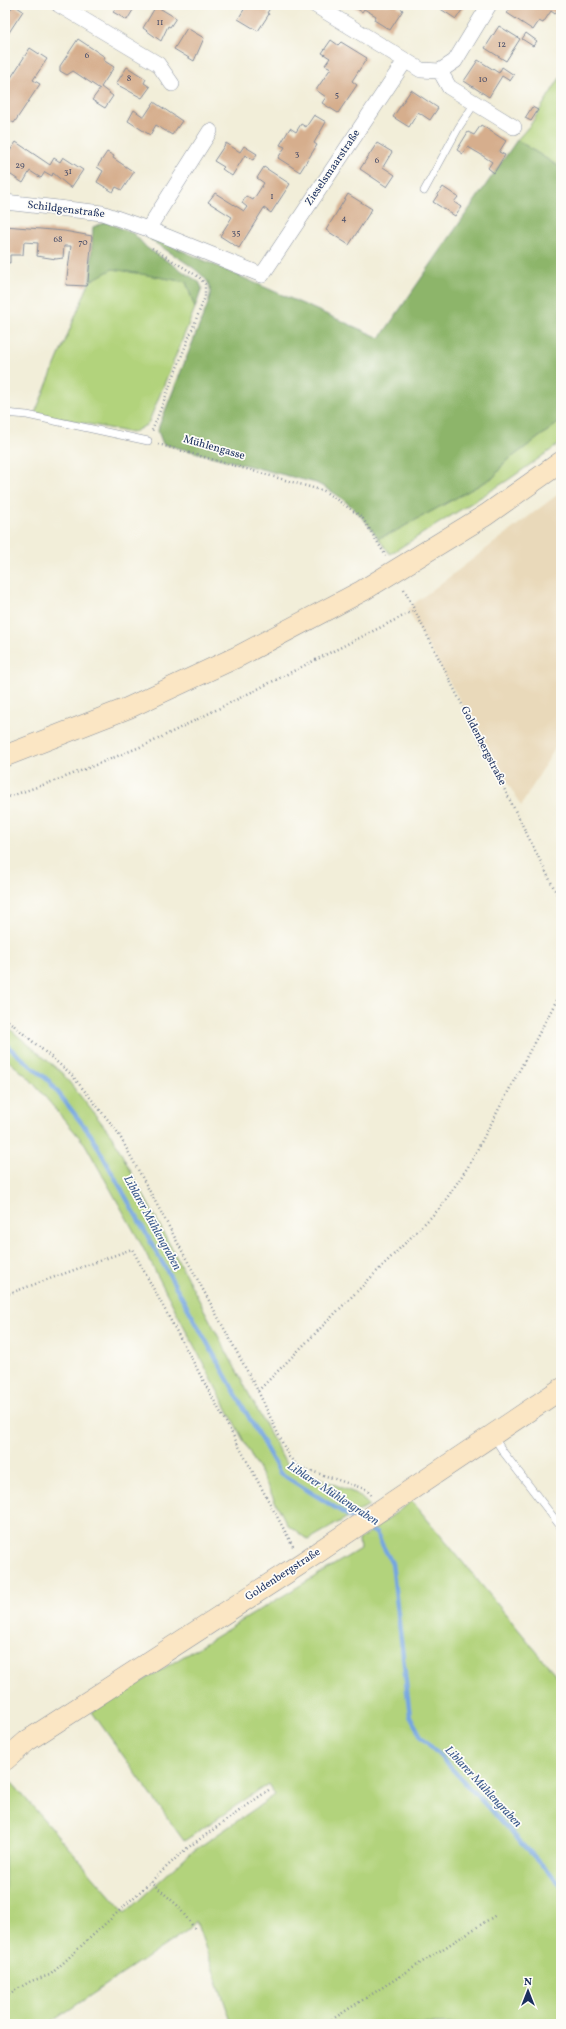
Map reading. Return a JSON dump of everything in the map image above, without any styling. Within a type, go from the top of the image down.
[{"type":"street","points":[[59,5],[158,64],[172,84]]},
{"type":"street","points":[[315,5],[422,70],[440,71],[454,61],[489,5]]},
{"type":"street","name":"Zieselsmaarstraße","points":[[262,275],[405,60]]},
{"type":"street","points":[[440,71],[449,87],[514,127]]},
{"type":"street","points":[[148,229],[210,131]]},
{"type":"street","name":"Schildgenstraße","points":[[5,202],[102,213],[148,229],[262,275]]},
{"type":"street","points":[[5,756],[128,708],[239,656],[335,606],[486,515],[561,462]]},
{"type":"street","name":"Goldenbergstraße","points":[[5,1760],[27,1741],[302,1563],[561,1389]]},
{"type":"lane","points":[[424,191],[459,127],[475,103]]},
{"type":"lane","points":[[5,413],[27,415],[148,441]]},
{"type":"lane","points":[[493,1436],[504,1453],[561,1527]]},
{"type":"path","points":[[148,441],[205,297],[205,284],[199,277],[150,247]]},
{"type":"path","name":"Mühlengasse","points":[[148,441],[324,490],[362,517],[386,557]]},
{"type":"path","name":"Goldenbergstraße","points":[[404,589],[561,902]]},
{"type":"path","points":[[5,798],[63,778],[150,743],[415,610]]},
{"type":"path","points":[[258,1391],[440,1208],[468,1167],[561,992]]},
{"type":"path","points":[[5,1018],[71,1074],[117,1131],[258,1391],[289,1457],[299,1467],[365,1489],[382,1509]]},
{"type":"path","points":[[5,1295],[132,1249],[302,1563]]},
{"type":"path","points":[[5,1996],[31,1981],[50,1976],[186,1849],[270,1789]]},
{"type":"path","points":[[150,1881],[177,1905],[195,1929]]},
{"type":"path","points":[[325,2024],[496,1915]]},
{"type":"shaded area","points":[[561,492],[561,738],[521,806],[407,609]]},
{"type":"green space","points":[[561,76],[561,168],[517,140],[531,124]]},
{"type":"green space","points":[[517,140],[561,168],[561,421],[504,463],[494,477],[392,533],[378,538],[372,529],[351,506],[334,493],[316,483],[163,444],[158,431],[159,426],[206,309],[210,291],[209,285],[199,272],[144,234],[380,338]]},
{"type":"green space","points":[[106,222],[134,234],[147,248],[199,282],[202,288],[195,308],[186,282],[113,269],[90,281],[93,227]]},
{"type":"green space","points":[[113,268],[186,282],[195,308],[148,424],[132,433],[35,413],[90,281]]},
{"type":"green space","points":[[561,421],[561,443],[508,480],[390,554],[378,538],[392,533],[494,477],[504,463]]},
{"type":"green space","points":[[5,1025],[62,1073],[112,1136],[286,1464],[357,1494],[369,1505],[308,1540],[287,1524],[139,1240],[85,1144],[29,1078],[5,1058]]},
{"type":"green space","points":[[412,1501],[561,1681],[561,2024],[232,2024],[196,1921],[188,1930],[48,2024],[5,2024],[5,1780],[7,1777],[125,1913],[189,1854],[275,1795],[268,1784],[184,1841],[92,1712],[360,1549],[359,1540]]},
{"type":"building","points":[[5,5],[11,9],[14,5],[23,11],[8,34],[5,32]]},
{"type":"building","points":[[117,5],[136,5],[127,20],[113,12]]},
{"type":"building","points":[[241,5],[272,5],[267,13],[269,14],[258,31],[238,19],[245,8]]},
{"type":"building","points":[[351,5],[396,5],[403,10],[390,30],[374,20],[376,16],[364,9],[362,12]]},
{"type":"building","points":[[441,5],[460,5],[464,7],[456,19],[439,8]]},
{"type":"building","points":[[512,5],[558,5],[560,7],[555,14],[551,11],[543,23],[539,21],[533,30],[507,13]]},
{"type":"building","points":[[156,6],[176,18],[170,27],[168,26],[161,41],[143,28]]},
{"type":"building","points":[[499,26],[520,39],[506,61],[485,48]]},
{"type":"building","points":[[187,28],[204,38],[194,61],[174,49]]},
{"type":"building","points":[[526,33],[537,41],[533,46],[522,39]]},
{"type":"building","points":[[78,39],[105,57],[103,60],[114,67],[101,87],[113,96],[105,108],[92,100],[100,89],[73,71],[67,75],[60,71],[60,66]]},
{"type":"building","points":[[331,40],[338,45],[341,42],[367,58],[352,81],[357,85],[338,113],[322,103],[326,97],[316,90],[331,68],[325,65],[330,58],[322,53]]},
{"type":"building","points":[[30,48],[47,59],[33,80],[40,84],[14,123],[5,118],[5,87]]},
{"type":"building","points":[[478,60],[499,73],[502,67],[514,75],[510,81],[502,76],[489,97],[464,81]]},
{"type":"building","points":[[127,67],[146,79],[144,83],[150,87],[142,98],[116,84]]},
{"type":"building","points":[[411,90],[438,108],[430,120],[418,112],[409,127],[393,117]]},
{"type":"building","points":[[154,102],[182,121],[172,135],[156,125],[150,135],[128,121],[134,110],[144,117]]},
{"type":"building","points":[[532,107],[538,110],[531,121],[525,118]]},
{"type":"building","points":[[314,115],[326,122],[314,143],[317,145],[300,172],[278,158],[285,147],[280,145],[290,128],[296,132],[301,124],[306,127]]},
{"type":"building","points":[[481,125],[506,141],[499,152],[505,155],[494,173],[488,168],[492,162],[480,154],[468,147],[463,154],[457,150],[468,132],[474,135]]},
{"type":"building","points":[[16,142],[50,165],[54,158],[60,162],[63,157],[83,170],[71,188],[53,173],[52,176],[45,172],[41,178],[30,171],[23,183],[5,171],[5,158]]},
{"type":"building","points":[[226,143],[240,152],[244,146],[257,154],[253,160],[245,155],[232,176],[222,169],[224,167],[214,161]]},
{"type":"building","points":[[377,143],[392,152],[383,167],[395,175],[387,187],[360,169]]},
{"type":"building","points":[[107,152],[114,156],[113,158],[134,172],[122,190],[116,187],[113,192],[97,182],[103,171],[97,167]]},
{"type":"building","points":[[264,167],[290,184],[271,213],[264,208],[239,248],[220,236],[232,217],[208,202],[215,193],[244,211],[247,207],[242,203],[246,196],[253,200],[264,183],[257,178]]},
{"type":"building","points":[[443,187],[458,197],[454,202],[461,207],[455,216],[433,202]]},
{"type":"building","points":[[348,194],[372,209],[349,245],[326,230]]},
{"type":"building","points":[[5,226],[64,231],[92,236],[88,281],[86,286],[66,285],[71,246],[64,246],[63,258],[56,259],[37,256],[38,243],[24,242],[23,255],[10,255],[10,263],[5,262]]},
{"type":"waterway","name":"Liblarer Mühlengraben","points":[[5,1044],[49,1081],[91,1135],[280,1473],[355,1520]]},
{"type":"waterway","name":"Liblarer Mühlengraben","points":[[366,1527],[376,1533],[392,1563],[410,1716],[421,1736],[561,1885]]}]
